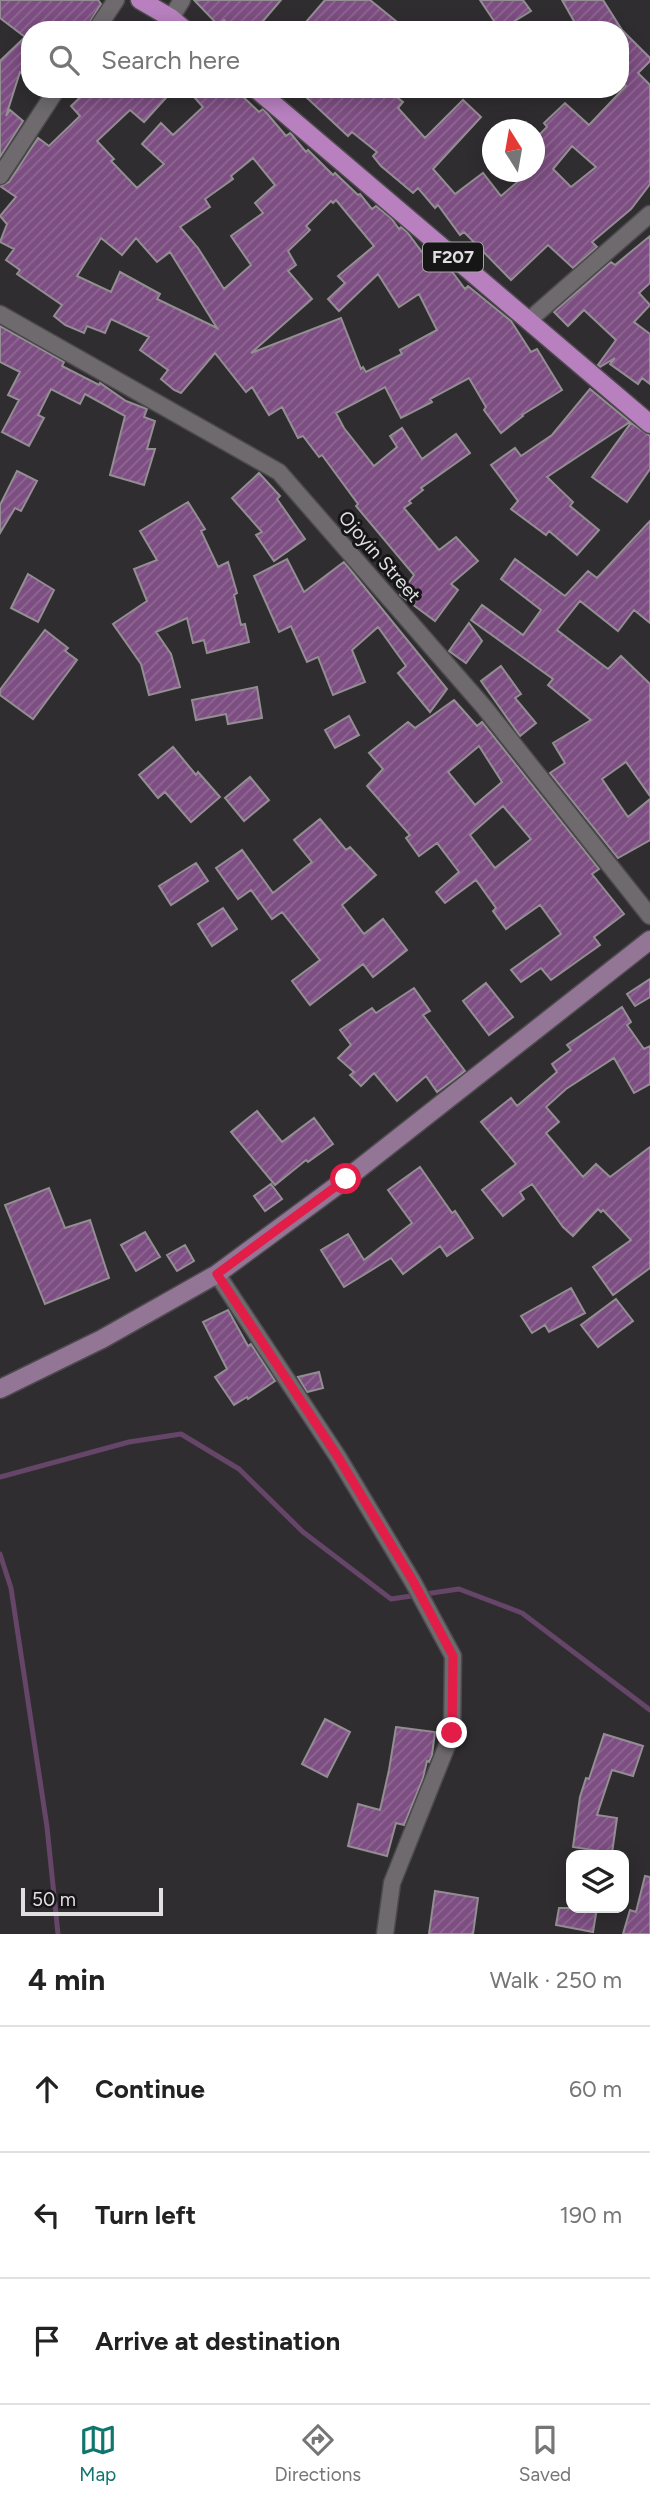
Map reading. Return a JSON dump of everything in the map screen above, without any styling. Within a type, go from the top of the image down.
[{"type":"main road","points":[[140,0],[174,21]]},
{"type":"main road","name":"F207","points":[[267,98],[650,424]]},
{"type":"street","points":[[102,21],[116,0]]},
{"type":"street","points":[[171,18],[182,0]]},
{"type":"street","points":[[0,176],[51,98]]},
{"type":"street","points":[[528,321],[650,214]]},
{"type":"street","name":"Ojoyin Street","points":[[0,314],[279,472],[484,707],[650,916]]},
{"type":"street","points":[[0,1389],[102,1339],[217,1274],[346,1179],[650,940]]},
{"type":"street","points":[[217,1274],[338,1457],[413,1581],[453,1656],[452,1733],[393,1883],[385,1934]]},
{"type":"building","points":[[0,0],[98,0],[101,4],[91,21],[21,21],[21,34],[0,18]]},
{"type":"building","points":[[194,0],[281,0],[263,21],[214,21]]},
{"type":"building","points":[[325,0],[370,0],[396,21],[307,21]]},
{"type":"building","points":[[480,0],[523,0],[531,11],[515,21],[494,21]]},
{"type":"building","points":[[562,0],[603,0],[616,21],[574,21]]},
{"type":"building","points":[[629,37],[650,58],[638,73],[650,85],[650,184],[631,209],[592,242],[597,247],[573,268],[548,245],[511,280],[464,232],[460,235],[438,205],[435,208],[418,188],[413,193],[381,166],[373,156],[377,152],[352,132],[348,136],[307,98],[398,98],[403,102],[398,108],[425,138],[463,100],[481,117],[433,169],[455,194],[482,174],[482,182],[490,182],[501,196],[517,182],[545,182],[545,122],[565,103],[589,125],[615,98],[629,98]],"holes":[[[572,146],[596,167],[571,187],[553,169]]]},
{"type":"building","points":[[21,41],[21,73],[6,116],[10,110],[23,121],[0,157],[0,61]]},
{"type":"building","points":[[79,98],[166,98],[144,122],[130,110],[97,141],[114,159],[111,161],[137,188],[164,164],[142,144],[161,123],[173,135],[203,107],[195,98],[244,98],[259,112],[263,109],[286,136],[290,133],[306,152],[308,150],[333,175],[335,173],[360,194],[372,209],[376,206],[391,218],[399,229],[401,227],[407,232],[425,256],[430,252],[450,269],[465,289],[468,286],[511,321],[531,352],[537,349],[562,390],[522,415],[501,433],[484,410],[486,407],[469,378],[401,418],[385,387],[336,413],[344,428],[374,466],[397,447],[390,436],[402,428],[422,459],[456,434],[470,453],[421,488],[423,490],[404,508],[439,550],[456,537],[478,561],[451,584],[458,590],[435,621],[400,595],[414,575],[356,506],[358,504],[322,455],[319,457],[303,436],[298,438],[282,407],[269,415],[252,387],[246,392],[215,353],[181,393],[174,390],[161,379],[168,370],[140,350],[149,337],[111,319],[105,333],[87,326],[84,333],[65,325],[54,316],[62,305],[17,274],[20,270],[6,260],[14,249],[0,242],[7,224],[0,216],[16,197],[0,186],[9,182],[38,138],[49,146],[80,116],[71,106]],"holes":[[[253,158],[275,185],[255,203],[263,213],[231,236],[251,265],[224,289],[198,248],[180,227],[210,207],[205,199],[233,179],[231,176]],[[336,200],[374,246],[338,276],[345,283],[328,299],[339,311],[378,274],[399,307],[419,294],[437,330],[400,350],[402,354],[366,372],[363,367],[361,369],[341,318],[251,353],[312,299],[288,271],[296,265],[288,251],[310,230],[306,226],[331,201],[333,203]],[[101,238],[122,255],[136,238],[157,262],[170,252],[217,328],[157,299],[160,294],[120,272],[111,292],[77,276]]]},
{"type":"building","points":[[650,236],[650,283],[639,293],[650,305],[634,322],[650,334],[650,384],[642,378],[638,384],[610,364],[615,358],[600,367],[598,365],[616,340],[584,310],[568,326],[554,312],[611,262],[615,265]]},
{"type":"building","points":[[0,326],[64,362],[62,366],[99,385],[100,383],[126,401],[147,409],[144,417],[155,421],[147,449],[155,449],[144,485],[110,475],[125,416],[85,394],[80,404],[51,389],[38,415],[44,418],[29,446],[2,432],[19,400],[8,395],[20,372],[0,362]]},
{"type":"building","points":[[590,389],[630,422],[547,477],[573,502],[570,506],[599,530],[577,555],[549,531],[546,535],[511,509],[518,501],[491,465],[515,448],[521,456],[552,435]]},
{"type":"building","points":[[631,423],[650,436],[650,469],[627,502],[592,477]]},
{"type":"building","points":[[17,471],[37,481],[21,511],[15,508],[0,533],[0,505]]},
{"type":"building","points":[[259,473],[280,496],[277,499],[305,539],[274,561],[256,535],[262,532],[232,498]]},
{"type":"building","points":[[188,502],[205,529],[201,531],[218,567],[228,562],[237,593],[234,595],[241,625],[245,624],[249,642],[207,653],[204,640],[193,643],[187,618],[156,632],[171,654],[180,687],[149,695],[141,664],[113,624],[147,601],[134,569],[157,560],[140,531]]},
{"type":"building","points":[[650,521],[650,623],[634,610],[618,631],[580,601],[557,630],[608,669],[621,656],[650,684],[650,796],[626,762],[602,779],[628,817],[650,799],[650,840],[618,858],[550,773],[565,763],[553,743],[591,720],[548,685],[553,679],[471,620],[482,605],[523,635],[541,610],[501,579],[515,559],[565,596],[588,571],[597,578]]},
{"type":"building","points":[[287,559],[304,592],[344,562],[447,689],[430,712],[398,673],[406,666],[378,627],[352,650],[365,682],[333,695],[318,657],[307,662],[291,626],[279,632],[254,576]]},
{"type":"building","points":[[28,574],[54,590],[38,622],[11,608]]},
{"type":"building","points":[[469,623],[482,641],[466,663],[449,651]]},
{"type":"building","points":[[45,630],[68,648],[65,651],[77,660],[33,719],[0,695],[0,690]]},
{"type":"building","points":[[501,666],[521,694],[515,698],[536,723],[520,736],[481,681]]},
{"type":"building","points":[[257,687],[262,718],[228,724],[226,714],[196,720],[192,700]]},
{"type":"building","points":[[454,700],[477,726],[482,722],[599,869],[592,874],[624,914],[594,937],[600,945],[551,980],[541,968],[521,982],[511,970],[561,934],[540,905],[506,929],[493,911],[496,908],[476,880],[445,903],[436,892],[459,872],[437,843],[419,856],[406,838],[410,835],[367,786],[383,769],[369,753],[408,722],[415,728]],"holes":[[[479,746],[502,782],[475,805],[448,772]],[[503,806],[531,839],[495,868],[470,835]]]},
{"type":"building","points":[[349,716],[359,735],[335,748],[325,730]]},
{"type":"building","points":[[173,747],[196,775],[198,772],[220,797],[191,822],[165,792],[158,798],[139,775]]},
{"type":"building","points":[[250,777],[269,800],[244,821],[225,798]]},
{"type":"building","points":[[320,819],[346,850],[350,847],[376,875],[342,905],[364,934],[383,919],[407,950],[373,977],[363,964],[310,1005],[292,981],[320,960],[282,912],[272,919],[251,890],[238,899],[216,868],[242,850],[273,893],[312,862],[294,840]]},
{"type":"building","points":[[196,863],[208,881],[171,905],[159,886]]},
{"type":"building","points":[[223,908],[237,929],[212,946],[198,924]]},
{"type":"building","points":[[650,979],[650,997],[635,1006],[627,994]]},
{"type":"building","points":[[486,983],[513,1017],[489,1035],[463,1001]]},
{"type":"building","points":[[414,988],[430,1011],[423,1015],[465,1071],[437,1092],[426,1076],[397,1101],[374,1073],[361,1086],[350,1075],[354,1072],[338,1058],[351,1045],[340,1030],[372,1008],[376,1013]]},
{"type":"building","points":[[622,1007],[631,1022],[627,1025],[644,1049],[650,1046],[650,1084],[634,1093],[614,1058],[566,1089],[546,1107],[559,1122],[546,1133],[583,1177],[596,1164],[610,1177],[650,1147],[650,1268],[613,1295],[593,1267],[631,1240],[603,1210],[601,1212],[598,1209],[573,1236],[563,1227],[532,1184],[520,1192],[524,1199],[503,1216],[482,1190],[516,1164],[481,1122],[511,1098],[517,1106],[557,1072],[552,1064],[571,1050],[567,1045]]},
{"type":"building","points":[[257,1111],[282,1142],[314,1118],[333,1144],[308,1162],[306,1160],[275,1185],[231,1132]]},
{"type":"building","points":[[420,1167],[473,1238],[447,1256],[440,1246],[403,1274],[391,1258],[344,1287],[321,1250],[348,1234],[364,1260],[412,1223],[388,1190]]},
{"type":"building","points":[[271,1184],[282,1199],[265,1211],[254,1196]]},
{"type":"building","points":[[49,1188],[65,1228],[90,1220],[109,1278],[45,1304],[5,1205]]},
{"type":"building","points":[[145,1232],[160,1257],[136,1271],[121,1245]]},
{"type":"building","points":[[185,1245],[194,1261],[177,1271],[167,1255]]},
{"type":"building","points":[[571,1288],[585,1313],[549,1332],[545,1325],[532,1333],[521,1316]]},
{"type":"building","points":[[616,1299],[633,1321],[598,1347],[581,1325]]},
{"type":"building","points":[[228,1310],[248,1346],[251,1344],[275,1381],[234,1405],[215,1377],[227,1369],[203,1322]]},
{"type":"building","points":[[319,1372],[323,1388],[307,1392],[298,1377]]},
{"type":"building","points":[[325,1719],[350,1732],[327,1777],[302,1764]]},
{"type":"building","points":[[396,1727],[435,1732],[432,1755],[429,1762],[427,1761],[404,1825],[396,1823],[387,1856],[348,1846],[358,1804],[380,1810]]},
{"type":"building","points":[[604,1734],[643,1746],[633,1776],[612,1770],[597,1815],[617,1818],[612,1850],[573,1847],[580,1797],[586,1778],[589,1779]]},
{"type":"building","points":[[645,1876],[650,1877],[650,1934],[623,1934],[630,1910],[636,1912]]},
{"type":"building","points":[[435,1891],[478,1898],[473,1934],[429,1934]]},
{"type":"building","points":[[559,1908],[566,1908],[566,1913],[596,1913],[593,1932],[556,1925]]},
{"type":"waterway","points":[[0,1477],[129,1442],[181,1434],[239,1469],[303,1532],[391,1599],[459,1589],[522,1613],[650,1710]]},
{"type":"waterway","points":[[0,1554],[11,1588],[47,1827],[58,1934]]},
{"type":"route","points":[[346,1179],[217,1274],[338,1457],[413,1581],[453,1656],[452,1733]]}]
